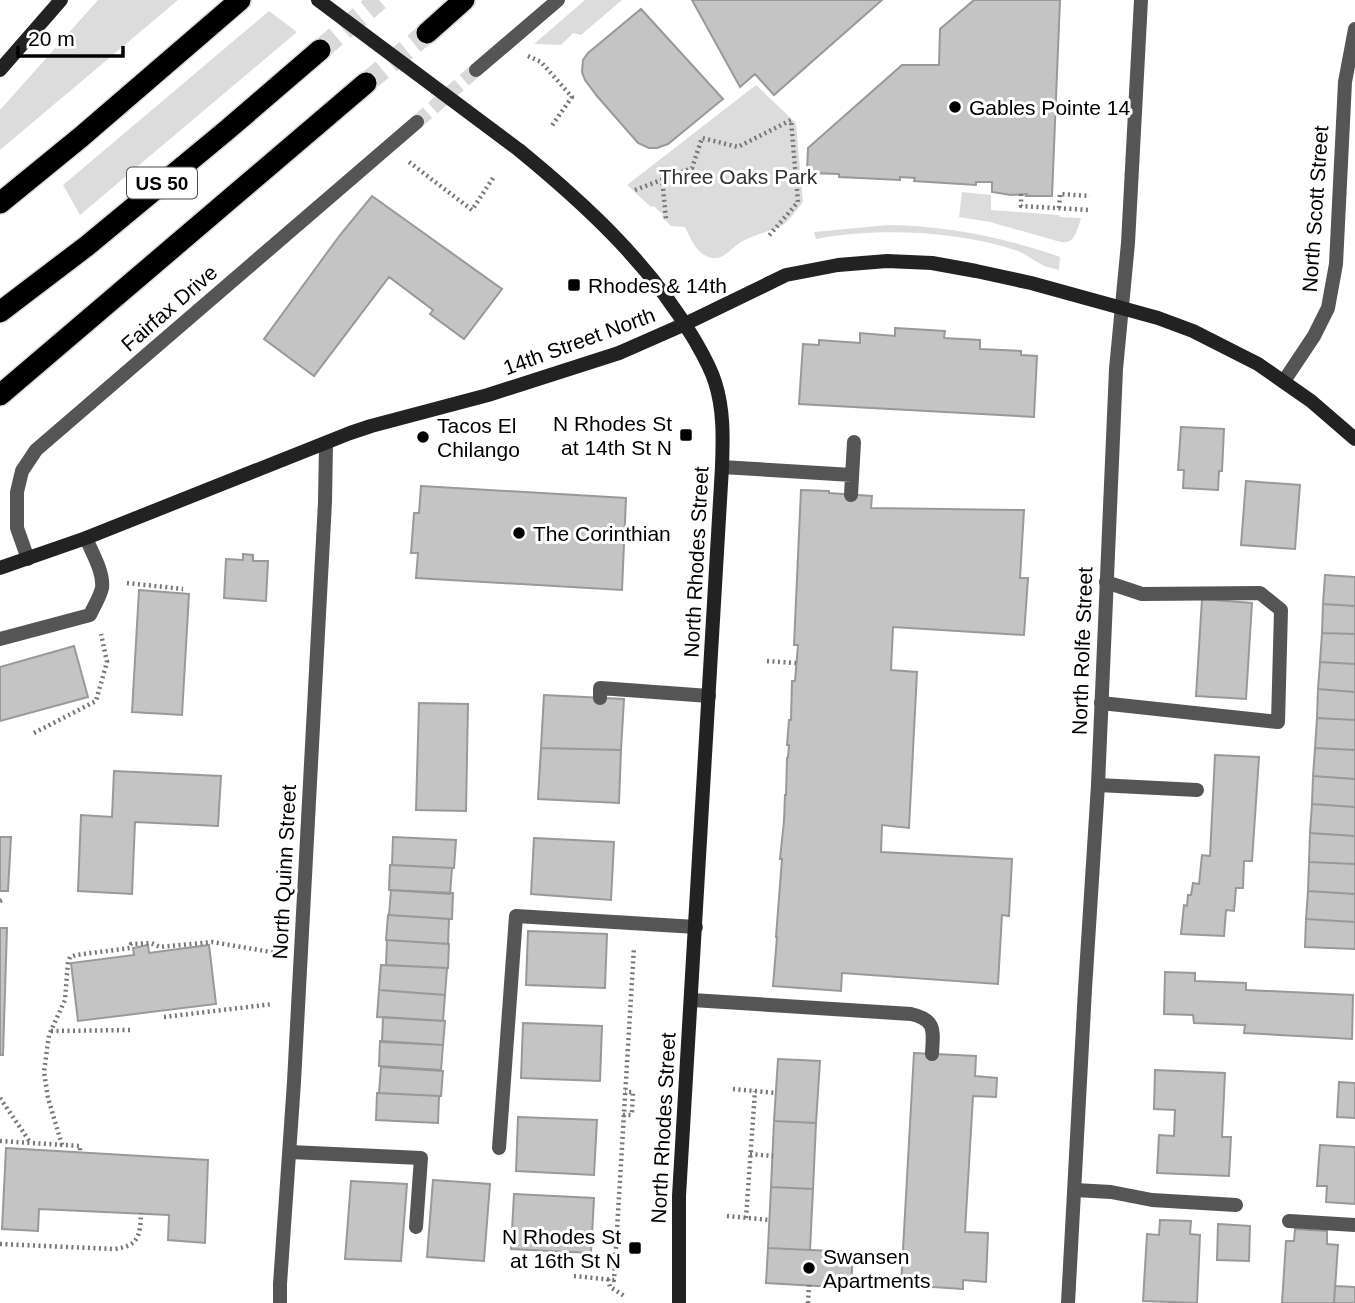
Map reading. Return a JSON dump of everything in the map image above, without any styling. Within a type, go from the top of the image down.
[{"type":"highway","points":[[0,203],[240,0]]},
{"type":"highway","points":[[427,33],[464,0]]},
{"type":"highway","name":"US 50","points":[[0,312],[88,245],[320,50]]},
{"type":"highway","points":[[0,395],[366,83]]},
{"type":"street","points":[[0,69],[61,0]]},
{"type":"street","name":"North Rhodes Street","points":[[318,0],[519,150],[572,193],[641,265],[685,324],[706,361],[718,392],[723,425],[722,467],[679,1196],[678,1303]]},
{"type":"street","points":[[476,70],[558,0]]},
{"type":"street","name":"North Rolfe Street","points":[[1068,1303],[1098,785],[1116,369],[1128,243],[1141,0]]},
{"type":"street","name":"North Scott Street","points":[[1284,381],[1328,309],[1336,264],[1345,82],[1355,29]]},
{"type":"street","name":"Fairfax Drive","points":[[28,559],[17,528],[18,492],[22,471],[36,450],[417,122]]},
{"type":"street","name":"14th Street North","points":[[0,568],[86,538],[371,426],[488,396],[619,353],[786,275],[815,268],[868,262],[912,262],[960,268],[1031,283],[1158,318],[1237,352],[1284,381],[1355,439]]},
{"type":"street","points":[[851,495],[854,442]]},
{"type":"street","name":"North Quinn Street","points":[[280,1303],[299,1002],[326,444]]},
{"type":"street","points":[[722,467],[852,475]]},
{"type":"street","points":[[0,639],[90,615],[99,598],[102,582],[86,538]]},
{"type":"street","points":[[1101,703],[1278,722],[1281,610],[1260,593],[1142,594],[1106,582]]},
{"type":"street","points":[[600,698],[600,688],[709,696]]},
{"type":"street","points":[[1098,785],[1196,790]]},
{"type":"street","points":[[499,1148],[516,916],[696,927]]},
{"type":"street","points":[[692,1000],[911,1014],[931,1024],[932,1054]]},
{"type":"street","points":[[290,1152],[421,1158],[416,1227]]},
{"type":"street","points":[[1074,1189],[1152,1199],[1236,1205]]},
{"type":"street","points":[[1289,1221],[1355,1225]]},
{"type":"path","points":[[527,56],[541,62],[572,97],[551,127]]},
{"type":"path","points":[[635,190],[692,168],[702,138],[738,148],[791,120],[798,202],[767,238]]},
{"type":"path","points":[[407,160],[472,210],[493,178]]},
{"type":"path","points":[[662,167],[666,219]]},
{"type":"path","points":[[1021,194],[1021,206],[1089,209]]},
{"type":"path","points":[[1059,208],[1060,194],[1090,196]]},
{"type":"path","points":[[129,583],[183,589]]},
{"type":"path","points":[[34,733],[96,701],[107,662],[97,621],[90,615]]},
{"type":"path","points":[[767,661],[796,663]]},
{"type":"path","points":[[62,1145],[48,1098],[45,1076],[51,1031],[65,1000],[70,957],[130,948],[131,944],[151,943],[160,947],[212,942],[281,954]]},
{"type":"path","points":[[574,1276],[614,1280],[634,949]]},
{"type":"path","points":[[164,1017],[299,1002]]},
{"type":"path","points":[[51,1031],[132,1030]]},
{"type":"path","points":[[733,1089],[776,1093]]},
{"type":"path","points":[[746,1218],[754,1091]]},
{"type":"path","points":[[623,1115],[631,1115],[632,1104],[633,1092],[625,1092]]},
{"type":"path","points":[[0,1098],[30,1143]]},
{"type":"path","points":[[632,1104],[640,1104]]},
{"type":"path","points":[[0,1141],[80,1146],[80,1152]]},
{"type":"path","points":[[750,1154],[773,1156]]},
{"type":"path","points":[[0,1244],[114,1249],[127,1247],[135,1242],[139,1234],[141,1213]]},
{"type":"path","points":[[727,1216],[769,1220]]},
{"type":"path","points":[[608,1279],[610,1287],[626,1297]]},
{"type":"path","points":[[808,1285],[808,1303]]},
{"type":"green space","points":[[98,0],[178,0],[0,150],[0,110]]},
{"type":"green space","points":[[585,0],[622,0],[581,35],[573,33],[561,45],[534,44]]},
{"type":"green space","points":[[269,11],[297,32],[80,215],[63,185]]},
{"type":"green space","name":"Three Oaks Park","points":[[756,85],[796,123],[803,202],[781,226],[737,244],[721,257],[707,257],[695,246],[685,227],[671,226],[654,206],[651,207],[627,185]]},
{"type":"green space","points":[[962,192],[991,195],[991,210],[1081,218],[1070,241],[1057,241],[990,222],[959,217]]},
{"type":"green space","points":[[888,225],[954,230],[1018,244],[1060,257],[1059,270],[1044,266],[1015,250],[943,235],[890,232],[816,239],[814,232]]},
{"type":"building","points":[[692,0],[882,0],[774,95],[755,74],[740,87]]},
{"type":"building","name":"Gables Pointe 14","points":[[974,0],[1060,0],[1052,196],[992,192],[992,182],[976,182],[976,185],[914,181],[915,178],[900,177],[900,180],[807,173],[808,148],[902,65],[939,65],[940,29]]},
{"type":"building","points":[[641,9],[723,99],[668,144],[657,148],[638,143],[597,96],[582,72],[583,60],[588,53]]},
{"type":"building","points":[[372,196],[502,289],[464,339],[430,314],[433,310],[389,277],[314,376],[264,339]]},
{"type":"building","points":[[895,328],[945,331],[944,338],[980,340],[980,349],[1021,351],[1021,355],[1037,356],[1034,417],[799,404],[803,344],[819,345],[819,340],[860,343],[860,333],[895,336]]},
{"type":"building","points":[[1181,427],[1224,429],[1222,471],[1219,471],[1218,490],[1183,488],[1184,470],[1178,470]]},
{"type":"building","points":[[1246,481],[1300,485],[1295,549],[1241,545]]},
{"type":"building","name":"The Corinthian","points":[[421,486],[626,498],[622,590],[416,578],[418,553],[411,553],[414,513],[419,513]]},
{"type":"building","points":[[801,490],[872,496],[871,508],[1024,510],[1020,578],[1028,578],[1024,635],[893,627],[891,670],[917,672],[909,828],[882,825],[881,852],[1012,859],[1009,916],[1002,915],[998,984],[842,973],[841,991],[773,986],[787,745],[798,645],[794,645]]},
{"type":"building","points":[[243,554],[253,555],[253,561],[268,561],[266,601],[224,598],[226,559],[243,560]]},
{"type":"building","points":[[1325,575],[1355,577],[1355,606],[1323,604]]},
{"type":"building","points":[[139,590],[189,594],[182,715],[132,712]]},
{"type":"building","points":[[1202,599],[1252,603],[1246,699],[1196,696]]},
{"type":"building","points":[[1323,604],[1355,606],[1355,634],[1322,633]]},
{"type":"building","points":[[1322,633],[1355,634],[1355,664],[1320,662]]},
{"type":"building","points":[[74,646],[88,697],[0,721],[0,667]]},
{"type":"building","points":[[1320,662],[1355,664],[1355,692],[1318,689]]},
{"type":"building","points":[[1318,689],[1355,692],[1355,720],[1317,718]]},
{"type":"building","points":[[544,695],[624,699],[621,750],[541,748]]},
{"type":"building","points":[[419,703],[468,704],[466,811],[416,810]]},
{"type":"building","points":[[1317,718],[1355,720],[1355,750],[1315,748]]},
{"type":"building","points":[[541,748],[621,750],[619,803],[538,799]]},
{"type":"building","points":[[1315,748],[1355,750],[1355,779],[1313,776]]},
{"type":"building","points":[[1215,755],[1259,757],[1252,861],[1244,861],[1243,888],[1236,888],[1234,911],[1226,910],[1224,936],[1181,934],[1184,905],[1187,906],[1193,883],[1199,884],[1202,855],[1210,856]]},
{"type":"building","points":[[114,771],[221,776],[218,826],[135,822],[132,894],[78,891],[81,815],[112,817]]},
{"type":"building","points":[[1313,776],[1355,779],[1355,807],[1312,804]]},
{"type":"building","points":[[1312,804],[1355,807],[1355,836],[1310,833]]},
{"type":"building","points":[[1310,833],[1355,836],[1355,864],[1309,862]]},
{"type":"building","points":[[0,837],[11,837],[8,891],[0,891]]},
{"type":"building","points":[[393,837],[456,840],[454,868],[392,865]]},
{"type":"building","points":[[534,838],[614,842],[611,900],[531,894]]},
{"type":"building","points":[[1309,862],[1355,864],[1355,894],[1308,891]]},
{"type":"building","points":[[390,865],[452,868],[450,894],[389,890]]},
{"type":"building","points":[[391,890],[453,893],[452,919],[389,915]]},
{"type":"building","points":[[1308,891],[1355,894],[1355,922],[1306,919]]},
{"type":"building","points":[[388,915],[449,919],[448,944],[386,940]]},
{"type":"building","points":[[1306,919],[1355,922],[1355,949],[1305,947]]},
{"type":"building","points":[[0,928],[7,928],[3,1055],[0,1055]]},
{"type":"building","points":[[528,931],[607,934],[605,988],[526,985]]},
{"type":"building","points":[[387,940],[449,944],[448,968],[386,965]]},
{"type":"building","points":[[148,945],[149,953],[209,945],[216,1004],[78,1021],[71,963],[134,955],[133,948]]},
{"type":"building","points":[[381,965],[447,968],[445,995],[379,990]]},
{"type":"building","points":[[1165,972],[1195,973],[1195,981],[1246,983],[1246,990],[1353,995],[1352,1039],[1244,1033],[1245,1025],[1194,1023],[1193,1015],[1164,1014]]},
{"type":"building","points":[[379,990],[445,995],[443,1021],[377,1017]]},
{"type":"building","points":[[383,1017],[445,1021],[443,1045],[382,1042]]},
{"type":"building","points":[[523,1023],[602,1026],[600,1081],[521,1078]]},
{"type":"building","points":[[380,1041],[443,1045],[441,1070],[379,1066]]},
{"type":"building","points":[[914,1053],[976,1056],[975,1076],[997,1078],[996,1097],[973,1096],[965,1232],[988,1233],[986,1282],[963,1280],[963,1289],[901,1285]]},
{"type":"building","points":[[778,1059],[820,1061],[816,1123],[774,1121]]},
{"type":"building","points":[[381,1067],[443,1071],[441,1096],[379,1093]]},
{"type":"building","points":[[1155,1070],[1225,1073],[1222,1137],[1231,1137],[1229,1176],[1157,1173],[1159,1135],[1174,1136],[1175,1110],[1154,1109]]},
{"type":"building","points":[[1339,1082],[1355,1083],[1355,1118],[1337,1117]]},
{"type":"building","points":[[377,1093],[439,1096],[438,1123],[376,1120]]},
{"type":"building","points":[[518,1117],[597,1120],[594,1175],[516,1171]]},
{"type":"building","name":"Swansen Apartments","points":[[774,1121],[816,1123],[813,1189],[771,1187]]},
{"type":"building","points":[[1320,1145],[1355,1147],[1355,1204],[1326,1202],[1327,1186],[1317,1186]]},
{"type":"building","points":[[6,1148],[208,1160],[205,1243],[168,1240],[169,1215],[39,1209],[38,1231],[2,1229]]},
{"type":"building","points":[[433,1180],[490,1184],[484,1261],[427,1257]]},
{"type":"building","points":[[351,1181],[407,1184],[401,1261],[345,1259]]},
{"type":"building","name":"Swansen Apartments","points":[[771,1187],[813,1189],[810,1250],[768,1248]]},
{"type":"building","points":[[514,1194],[594,1198],[591,1253],[511,1249]]},
{"type":"building","points":[[1160,1220],[1191,1221],[1190,1234],[1200,1235],[1197,1303],[1143,1301],[1147,1234],[1159,1235]]},
{"type":"building","points":[[1218,1224],[1250,1226],[1249,1261],[1217,1260]]},
{"type":"building","points":[[1295,1229],[1327,1231],[1327,1244],[1338,1245],[1334,1303],[1282,1303],[1286,1241],[1294,1241]]},
{"type":"building","name":"Swansen Apartments","points":[[768,1248],[853,1252],[851,1288],[766,1283]]},
{"type":"building","points":[[1335,1286],[1355,1287],[1355,1303],[1334,1303]]},
{"type":"tunnel","points":[[320,50],[379,0]]},
{"type":"tunnel","points":[[366,83],[427,33]]},
{"type":"tunnel","points":[[417,122],[476,70]]},
{"type":"place","name":"Gables Pointe 14","points":[[955,107]]},
{"type":"place","name":"Rhodes & 14th","points":[[574,285]]},
{"type":"place","name":"N Rhodes St at 14th St N","points":[[686,435]]},
{"type":"place","name":"Tacos El Chilango","points":[[423,437]]},
{"type":"place","name":"The Corinthian","points":[[519,533]]},
{"type":"place","name":"N Rhodes St at 16th St N","points":[[635,1248]]},
{"type":"place","name":"Swansen Apartments","points":[[809,1268]]}]
